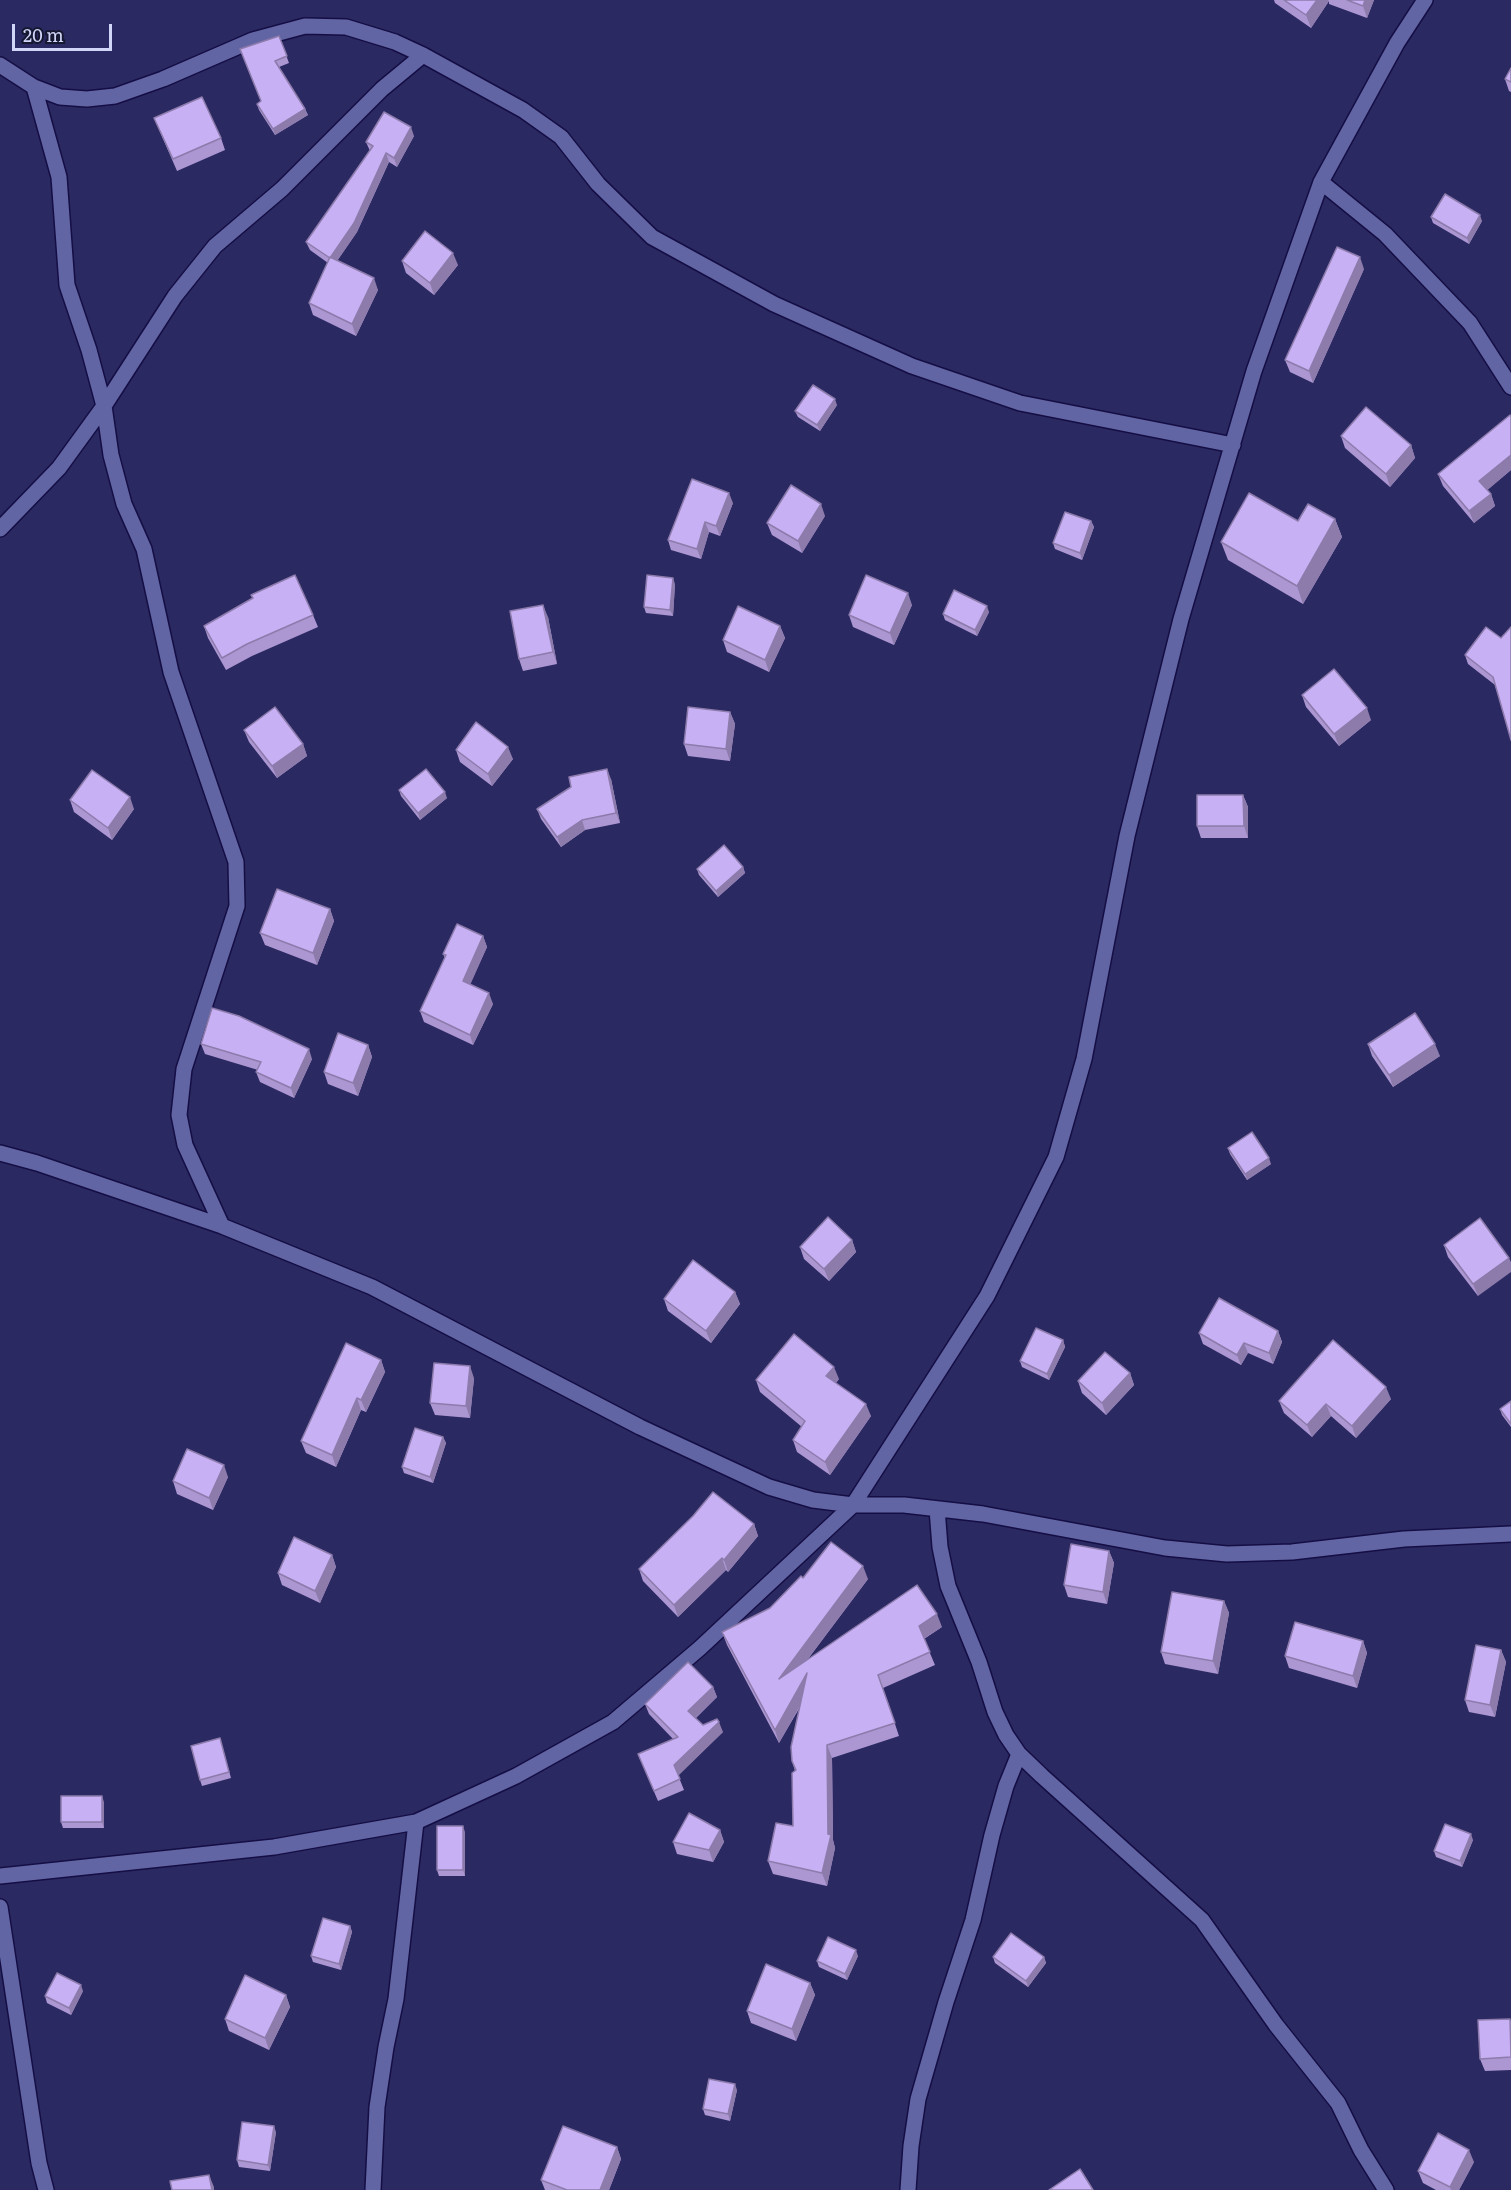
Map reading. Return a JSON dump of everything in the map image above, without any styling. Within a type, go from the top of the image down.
[{"type":"street","points":[[0,1876],[274,1848],[416,1822],[516,1776],[613,1722],[700,1648],[853,1505],[987,1296],[1056,1156],[1084,1059],[1127,836],[1181,618],[1254,371],[1321,182],[1398,43],[1425,0]]},
{"type":"street","points":[[0,65],[34,87],[60,97],[87,99],[115,96],[163,79],[253,40],[305,26],[346,27],[395,42],[523,110],[561,136],[598,183],[652,237],[774,304],[912,366],[1020,403],[1233,445]]},
{"type":"street","points":[[0,529],[59,468],[104,406],[174,296],[215,246],[282,189],[382,89],[423,55]]},
{"type":"street","points":[[34,87],[59,177],[67,285],[89,350],[104,406],[111,455],[124,504],[144,549],[171,672],[236,862],[237,906],[184,1069],[179,1115],[185,1145],[222,1226]]},
{"type":"street","points":[[1321,182],[1385,234],[1470,323],[1511,387]]},
{"type":"street","points":[[0,1153],[37,1163],[222,1226],[372,1287],[640,1427],[769,1487],[813,1500],[853,1505],[904,1505],[983,1514],[1165,1548],[1227,1554],[1292,1552],[1404,1539],[1511,1534]]},
{"type":"street","points":[[937,1509],[940,1547],[948,1586],[979,1662],[995,1712],[1006,1735],[1019,1754],[1202,1920],[1276,2025],[1338,2103],[1360,2150],[1386,2190]]},
{"type":"street","points":[[908,2190],[911,2146],[918,2099],[973,1920],[992,1835],[1006,1786],[1019,1754]]},
{"type":"street","points":[[373,2190],[377,2107],[396,2000],[416,1822]]},
{"type":"street","points":[[0,1907],[39,2163],[46,2190]]},
{"type":"building","points":[[1284,0],[1317,0],[1306,15]]},
{"type":"building","points":[[1347,0],[1365,0],[1363,6]]},
{"type":"building","points":[[279,36],[287,56],[275,61],[305,109],[273,129],[257,104],[261,101],[240,49]]},
{"type":"building","points":[[1511,68],[1511,82],[1505,79]]},
{"type":"building","points":[[202,97],[221,138],[173,159],[154,118]]},
{"type":"building","points":[[384,112],[411,127],[394,158],[386,153],[354,223],[330,258],[306,242],[373,146],[366,142]]},
{"type":"building","points":[[1445,194],[1480,215],[1467,238],[1431,217]]},
{"type":"building","points":[[425,231],[453,253],[430,283],[402,261]]},
{"type":"building","points":[[1337,247],[1360,257],[1309,371],[1285,360]]},
{"type":"building","points":[[330,257],[374,278],[352,324],[309,303]]},
{"type":"building","points":[[813,385],[835,399],[817,425],[795,411]]},
{"type":"building","points":[[1366,407],[1411,445],[1386,474],[1341,436]]},
{"type":"building","points":[[1510,415],[1511,455],[1479,481],[1491,494],[1469,511],[1438,474]]},
{"type":"building","points":[[692,479],[729,493],[716,526],[705,522],[697,549],[668,540]]},
{"type":"building","points":[[791,485],[821,504],[798,541],[767,523]]},
{"type":"building","points":[[1249,493],[1298,521],[1308,504],[1335,519],[1297,586],[1221,542]]},
{"type":"building","points":[[1065,512],[1091,521],[1080,553],[1053,543]]},
{"type":"building","points":[[295,575],[313,615],[247,644],[222,658],[204,626],[253,598],[251,595]]},
{"type":"building","points":[[647,575],[673,578],[670,610],[644,607]]},
{"type":"building","points":[[866,575],[908,593],[890,633],[849,615]]},
{"type":"building","points":[[954,590],[987,606],[975,630],[943,614]]},
{"type":"building","points":[[543,605],[553,652],[519,659],[510,611]]},
{"type":"building","points":[[738,606],[780,626],[765,660],[723,640]]},
{"type":"building","points":[[1486,627],[1501,638],[1511,627],[1511,740],[1493,677],[1465,655]]},
{"type":"building","points":[[1334,669],[1367,708],[1334,734],[1302,695]]},
{"type":"building","points":[[275,707],[303,744],[272,766],[244,730]]},
{"type":"building","points":[[688,707],[730,712],[726,749],[684,744]]},
{"type":"building","points":[[476,722],[508,747],[488,774],[456,750]]},
{"type":"building","points":[[426,769],[445,792],[418,813],[399,790]]},
{"type":"building","points":[[607,769],[616,813],[582,820],[557,837],[537,809],[571,787],[569,777]]},
{"type":"building","points":[[92,770],[130,797],[108,828],[70,800]]},
{"type":"building","points":[[1197,795],[1243,795],[1244,826],[1197,826]]},
{"type":"building","points":[[724,845],[743,867],[716,891],[697,869]]},
{"type":"building","points":[[277,889],[330,909],[313,953],[260,933]]},
{"type":"building","points":[[457,924],[483,936],[463,981],[489,993],[470,1035],[420,1011],[446,955],[443,954]]},
{"type":"building","points":[[212,1008],[239,1016],[309,1049],[291,1088],[256,1072],[261,1062],[201,1044]]},
{"type":"building","points":[[1415,1013],[1435,1044],[1389,1075],[1368,1044]]},
{"type":"building","points":[[338,1033],[368,1045],[353,1083],[324,1072]]},
{"type":"building","points":[[1252,1132],[1269,1158],[1245,1174],[1228,1148]]},
{"type":"building","points":[[828,1217],[852,1240],[824,1269],[800,1247]]},
{"type":"building","points":[[1480,1218],[1509,1258],[1473,1284],[1444,1245]]},
{"type":"building","points":[[693,1260],[735,1292],[706,1331],[664,1299]]},
{"type":"building","points":[[1219,1298],[1278,1331],[1269,1353],[1244,1343],[1237,1355],[1199,1333]]},
{"type":"building","points":[[1036,1328],[1063,1340],[1047,1374],[1020,1361]]},
{"type":"building","points":[[794,1334],[834,1367],[826,1376],[866,1404],[825,1462],[793,1440],[805,1421],[756,1380]]},
{"type":"building","points":[[1333,1340],[1386,1387],[1352,1426],[1326,1404],[1307,1425],[1279,1401]]},
{"type":"building","points":[[346,1343],[381,1360],[361,1400],[357,1398],[332,1455],[301,1441]]},
{"type":"building","points":[[1105,1352],[1130,1373],[1102,1403],[1078,1381]]},
{"type":"building","points":[[434,1363],[470,1366],[466,1406],[430,1403]]},
{"type":"building","points":[[1511,1401],[1511,1424],[1500,1409]]},
{"type":"building","points":[[415,1428],[443,1437],[430,1477],[402,1467]]},
{"type":"building","points":[[187,1449],[224,1465],[209,1498],[173,1481]]},
{"type":"building","points":[[713,1492],[754,1524],[724,1560],[722,1558],[674,1605],[639,1569],[693,1516]]},
{"type":"building","points":[[294,1537],[332,1555],[315,1591],[278,1573]]},
{"type":"building","points":[[831,1542],[863,1566],[779,1679],[917,1585],[937,1614],[919,1626],[930,1652],[878,1675],[895,1723],[827,1745],[828,1834],[831,1835],[822,1873],[768,1861],[776,1823],[793,1826],[792,1773],[796,1770],[792,1761],[791,1747],[807,1673],[775,1730],[722,1632],[770,1608],[801,1576],[803,1578]]},
{"type":"building","points":[[1071,1544],[1109,1551],[1103,1592],[1064,1585]]},
{"type":"building","points":[[1172,1592],[1224,1601],[1213,1661],[1161,1652]]},
{"type":"building","points":[[1295,1622],[1363,1641],[1353,1676],[1285,1656]]},
{"type":"building","points":[[1476,1645],[1501,1650],[1490,1705],[1465,1700]]},
{"type":"building","points":[[688,1662],[713,1687],[688,1711],[703,1725],[717,1719],[719,1722],[674,1765],[680,1779],[654,1791],[638,1754],[678,1737],[645,1704]]},
{"type":"building","points":[[220,1738],[229,1772],[200,1780],[191,1746]]},
{"type":"building","points":[[61,1796],[102,1796],[102,1822],[61,1822]]},
{"type":"building","points":[[689,1813],[720,1830],[709,1850],[673,1842]]},
{"type":"building","points":[[1445,1824],[1471,1834],[1460,1861],[1434,1851]]},
{"type":"building","points":[[437,1826],[463,1826],[463,1870],[437,1870]]},
{"type":"building","points":[[323,1918],[350,1926],[339,1964],[311,1956]]},
{"type":"building","points":[[1011,1933],[1044,1957],[1026,1981],[993,1957]]},
{"type":"building","points":[[828,1937],[856,1950],[845,1974],[817,1961]]},
{"type":"building","points":[[766,1964],[810,1983],[792,2029],[747,2011]]},
{"type":"building","points":[[57,1973],[81,1985],[69,2008],[45,1996]]},
{"type":"building","points":[[245,1975],[286,1995],[265,2038],[225,2019]]},
{"type":"building","points":[[1510,2019],[1511,2057],[1480,2059],[1478,2020]]},
{"type":"building","points":[[709,2079],[735,2084],[728,2114],[703,2109]]},
{"type":"building","points":[[242,2122],[274,2126],[268,2165],[237,2160]]},
{"type":"building","points":[[563,2126],[617,2147],[600,2190],[567,2190],[541,2180]]},
{"type":"building","points":[[1438,2133],[1469,2150],[1450,2187],[1418,2171]]},
{"type":"building","points":[[1080,2169],[1093,2190],[1049,2190]]},
{"type":"building","points":[[209,2175],[212,2190],[172,2190],[170,2181]]}]
